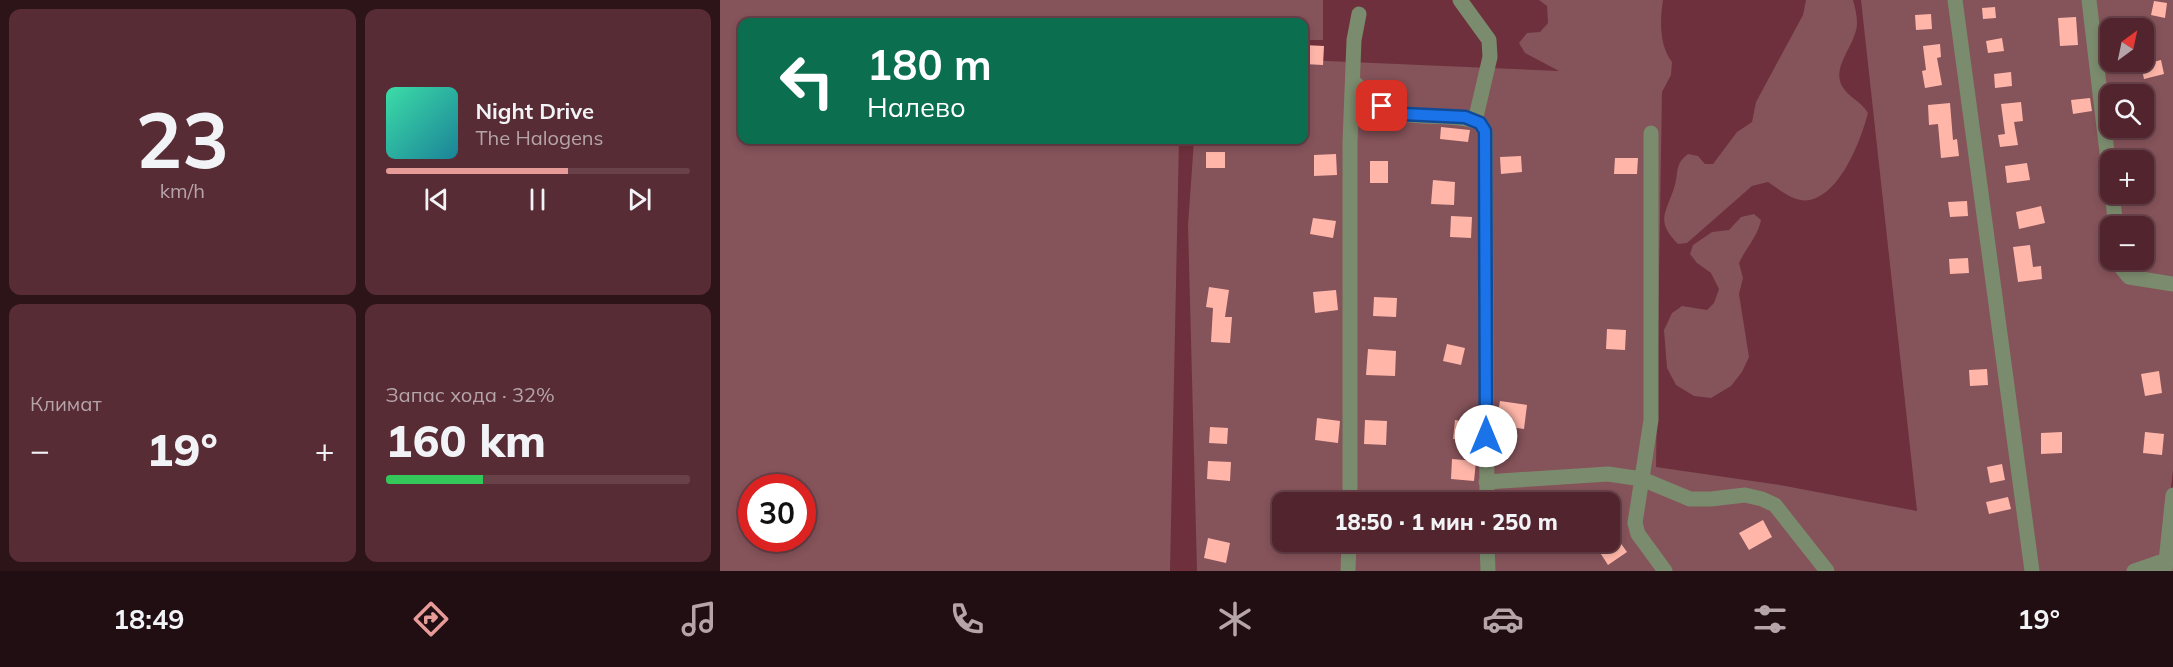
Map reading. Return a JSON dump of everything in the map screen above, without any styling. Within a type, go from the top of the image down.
[{"type":"street","points":[[1460,0],[1490,40],[1490,57],[1475,121]]},
{"type":"street","points":[[1955,0],[2032,571]]},
{"type":"street","points":[[2089,0],[2107,150]]},
{"type":"street","points":[[1350,492],[1350,142],[1354,40],[1359,14]]},
{"type":"street","points":[[1354,82],[1382,106],[1403,114],[1465,117],[1480,123],[1485,131],[1486,492]]},
{"type":"street","points":[[1651,133],[1651,420],[1635,524],[1638,534],[1665,571]]},
{"type":"street","points":[[2123,270],[2129,277],[2173,284]]},
{"type":"street","points":[[1486,482],[1608,474],[1642,479],[1690,499],[1711,500],[1745,495],[1762,499],[1775,505],[1827,571]]},
{"type":"street","points":[[2134,571],[2166,565],[2173,495]]},
{"type":"street","points":[[1348,571],[1349,552]]},
{"type":"street","points":[[1487,552],[1488,571]]},
{"type":"shaded area","points":[[720,0],[1323,0],[1323,40],[1308,40],[1308,18],[738,18],[738,144],[1179,144],[1170,571],[720,571]]},
{"type":"shaded area","points":[[1539,0],[1663,0],[1661,24],[1663,40],[1672,62],[1671,75],[1662,92],[1656,467],[1780,485],[1917,511],[1861,0],[2173,0],[2173,470],[2163,554],[2173,556],[2173,571],[1197,571],[1188,225],[1194,144],[1308,144],[1308,60],[1559,71],[1525,53],[1519,43],[1527,33],[1540,32],[1548,23],[1547,6]]},
{"type":"shaded area","points":[[1806,0],[1853,0],[1854,3],[1856,31],[1842,63],[1839,78],[1845,90],[1868,113],[1855,151],[1840,177],[1821,195],[1810,200],[1799,200],[1768,182],[1752,186],[1687,243],[1678,244],[1667,229],[1664,217],[1681,162],[1688,154],[1698,156],[1705,164],[1713,164],[1737,132],[1752,122],[1756,102],[1803,15]]},
{"type":"shaded area","points":[[1754,214],[1761,220],[1755,237],[1739,263],[1743,278],[1739,294],[1749,357],[1742,372],[1731,386],[1711,398],[1694,396],[1676,385],[1667,368],[1664,330],[1672,313],[1682,306],[1707,310],[1714,303],[1719,289],[1711,273],[1697,263],[1690,254],[1693,245],[1712,232],[1729,230],[1741,217]]},
{"type":"building","points":[[2154,1],[2167,3],[2165,18],[2151,15]]},
{"type":"building","points":[[1995,7],[1996,18],[1983,19],[1982,8]]},
{"type":"building","points":[[1931,14],[1932,29],[1916,30],[1915,15]]},
{"type":"building","points":[[2076,17],[2078,45],[2060,46],[2058,18]]},
{"type":"building","points":[[2002,38],[2004,51],[1988,53],[1986,41]]},
{"type":"building","points":[[1940,44],[1941,57],[1937,58],[1942,85],[1925,88],[1922,71],[1926,70],[1923,46]]},
{"type":"building","points":[[1308,45],[1324,46],[1323,65],[1308,64]]},
{"type":"building","points":[[2161,60],[2164,74],[2144,79],[2142,72],[2154,72],[2154,62]]},
{"type":"building","points":[[2011,72],[2012,86],[1995,88],[1994,74]]},
{"type":"building","points":[[2090,98],[2092,111],[2073,114],[2071,100]]},
{"type":"building","points":[[2021,102],[2023,121],[2014,122],[2018,145],[2000,147],[1998,135],[2005,134],[2001,104]]},
{"type":"building","points":[[1950,103],[1953,140],[1957,139],[1959,156],[1941,158],[1938,124],[1929,125],[1928,105]]},
{"type":"building","points":[[1441,127],[1470,130],[1468,142],[1440,139]]},
{"type":"building","points":[[1206,152],[1225,152],[1225,168],[1206,168]]},
{"type":"building","points":[[1336,154],[1337,175],[1314,176],[1314,155]]},
{"type":"building","points":[[1521,156],[1522,172],[1501,174],[1500,157]]},
{"type":"building","points":[[1615,158],[1638,158],[1637,174],[1614,174]]},
{"type":"building","points":[[1370,161],[1388,161],[1388,183],[1370,183]]},
{"type":"building","points":[[2027,163],[2030,180],[2007,183],[2005,166]]},
{"type":"building","points":[[1433,180],[1455,182],[1454,205],[1431,204]]},
{"type":"building","points":[[1967,201],[1968,216],[1950,217],[1948,202]]},
{"type":"building","points":[[2041,206],[2045,223],[2019,229],[2016,212]]},
{"type":"building","points":[[1451,216],[1472,217],[1471,238],[1450,237]]},
{"type":"building","points":[[1313,218],[1336,221],[1333,238],[1310,234]]},
{"type":"building","points":[[2030,245],[2033,267],[2041,266],[2042,279],[2018,282],[2013,247]]},
{"type":"building","points":[[1968,258],[1969,273],[1950,274],[1949,259]]},
{"type":"building","points":[[1209,287],[1229,290],[1225,317],[1232,317],[1230,343],[1211,342],[1213,308],[1206,307]]},
{"type":"building","points":[[1336,290],[1338,310],[1315,313],[1313,292]]},
{"type":"building","points":[[1374,297],[1397,298],[1396,317],[1373,316]]},
{"type":"building","points":[[1607,329],[1626,330],[1625,350],[1606,349]]},
{"type":"building","points":[[1447,344],[1465,348],[1461,365],[1443,361]]},
{"type":"building","points":[[1368,349],[1396,351],[1395,376],[1366,375]]},
{"type":"building","points":[[1987,369],[1988,385],[1970,386],[1969,370]]},
{"type":"building","points":[[2159,371],[2162,393],[2145,396],[2141,374]]},
{"type":"building","points":[[1500,401],[1527,405],[1524,429],[1496,425]]},
{"type":"building","points":[[1317,418],[1340,421],[1338,443],[1315,440]]},
{"type":"building","points":[[1365,420],[1387,421],[1386,445],[1364,444]]},
{"type":"building","points":[[1455,420],[1476,423],[1474,442],[1453,439]]},
{"type":"building","points":[[1210,427],[1228,428],[1227,444],[1209,443]]},
{"type":"building","points":[[2062,432],[2062,453],[2041,454],[2041,433]]},
{"type":"building","points":[[2145,432],[2164,434],[2162,455],[2143,453]]},
{"type":"building","points":[[1452,459],[1476,461],[1474,481],[1451,479]]},
{"type":"building","points":[[1208,461],[1231,462],[1230,481],[1207,479]]},
{"type":"building","points":[[2002,464],[2005,480],[1990,483],[1987,467]]},
{"type":"building","points":[[2008,497],[2011,509],[1989,514],[1986,502]]},
{"type":"building","points":[[1763,520],[1772,537],[1749,550],[1739,533]]},
{"type":"building","points":[[1208,538],[1230,543],[1226,563],[1204,558]]},
{"type":"building","points":[[1620,542],[1627,552],[1608,565],[1600,552],[1620,552]]},
{"type":"route","points":[[1382,106],[1403,114],[1465,117],[1480,123],[1485,131],[1486,436]]}]
